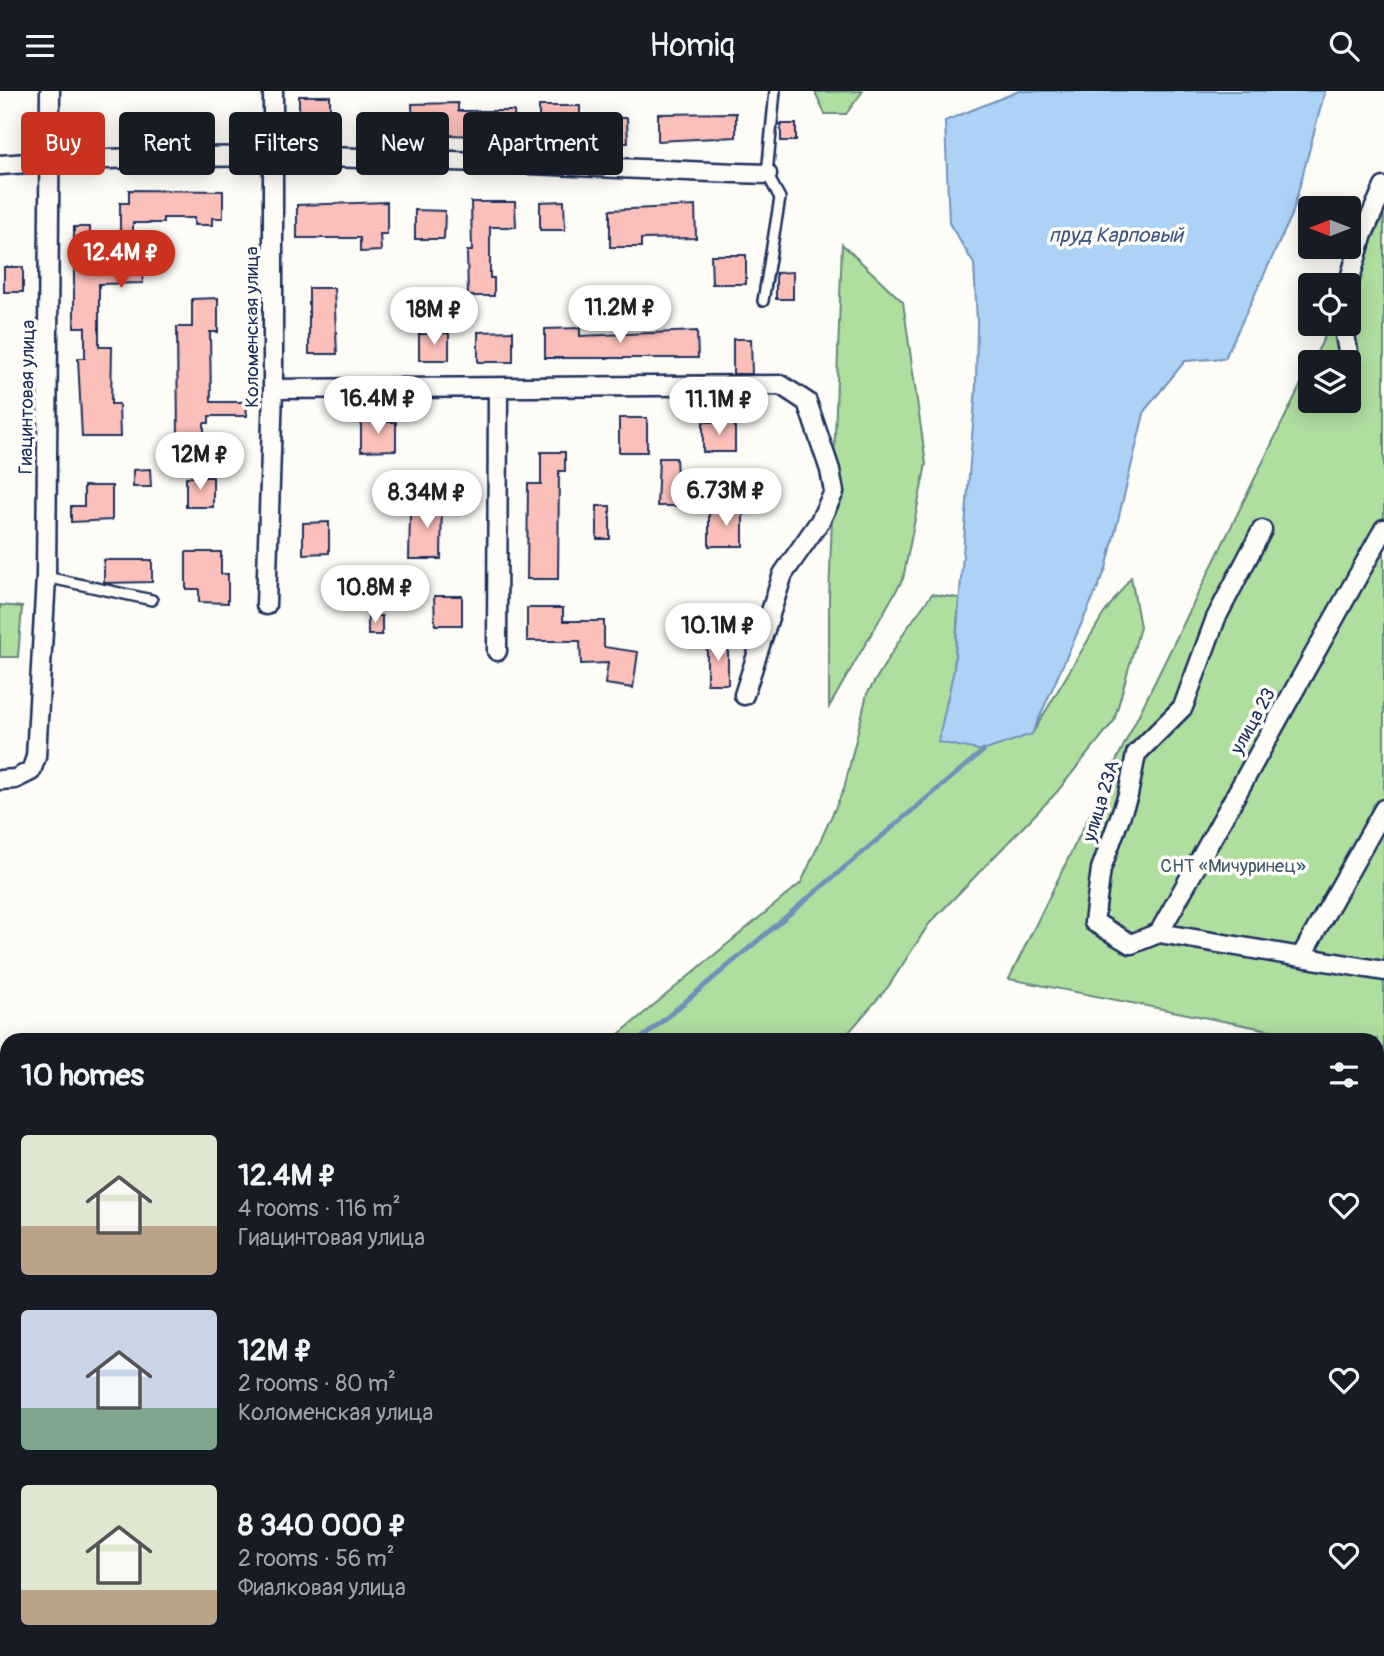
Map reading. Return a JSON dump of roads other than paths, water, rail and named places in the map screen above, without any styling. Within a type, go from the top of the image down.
[{"type":"street","name":"Гиацинтовая улица","points":[[50,91],[50,112]]},
{"type":"street","name":"Коломенская улица","points":[[273,91],[273,112]]},
{"type":"street","points":[[105,160],[229,157]]},
{"type":"street","points":[[342,158],[767,174]]},
{"type":"street","points":[[0,165],[21,163]]},
{"type":"street","name":"Гиацинтовая улица","points":[[0,780],[15,779],[31,771],[36,757],[46,577],[50,175]]},
{"type":"street","name":"Коломенская улица","points":[[266,604],[273,389],[274,175]]},
{"type":"street","points":[[1352,273],[1363,234],[1384,187]]},
{"type":"street","points":[[273,389],[781,385],[807,402],[830,470],[834,492],[820,521],[783,574],[744,695]]},
{"type":"street","points":[[497,651],[499,389]]},
{"type":"street","name":"улица 23","points":[[1159,933],[1384,529]]},
{"type":"street","name":"улица 23А","points":[[1159,933],[1130,944],[1094,922],[1101,869],[1128,795],[1136,754],[1183,707],[1216,618],[1262,530]]},
{"type":"street","points":[[1301,955],[1384,809]]},
{"type":"street","points":[[1159,933],[1384,971]]},
{"type":"lane","points":[[763,301],[780,198],[767,174],[775,91]]},
{"type":"lane","points":[[46,577],[152,600]]},
{"type":"water","name":"пруд Карповый","points":[[1019,91],[1325,91],[1292,215],[1225,358],[1185,361],[1145,410],[1106,569],[1032,734],[983,751],[938,742],[954,669],[976,386],[977,321],[974,264],[949,223],[945,121]]},
{"type":"waterway","points":[[648,1033],[983,751]]},
{"type":"park label","name":"СНТ «Мичуринец»","points":[[1233,866]]}]
